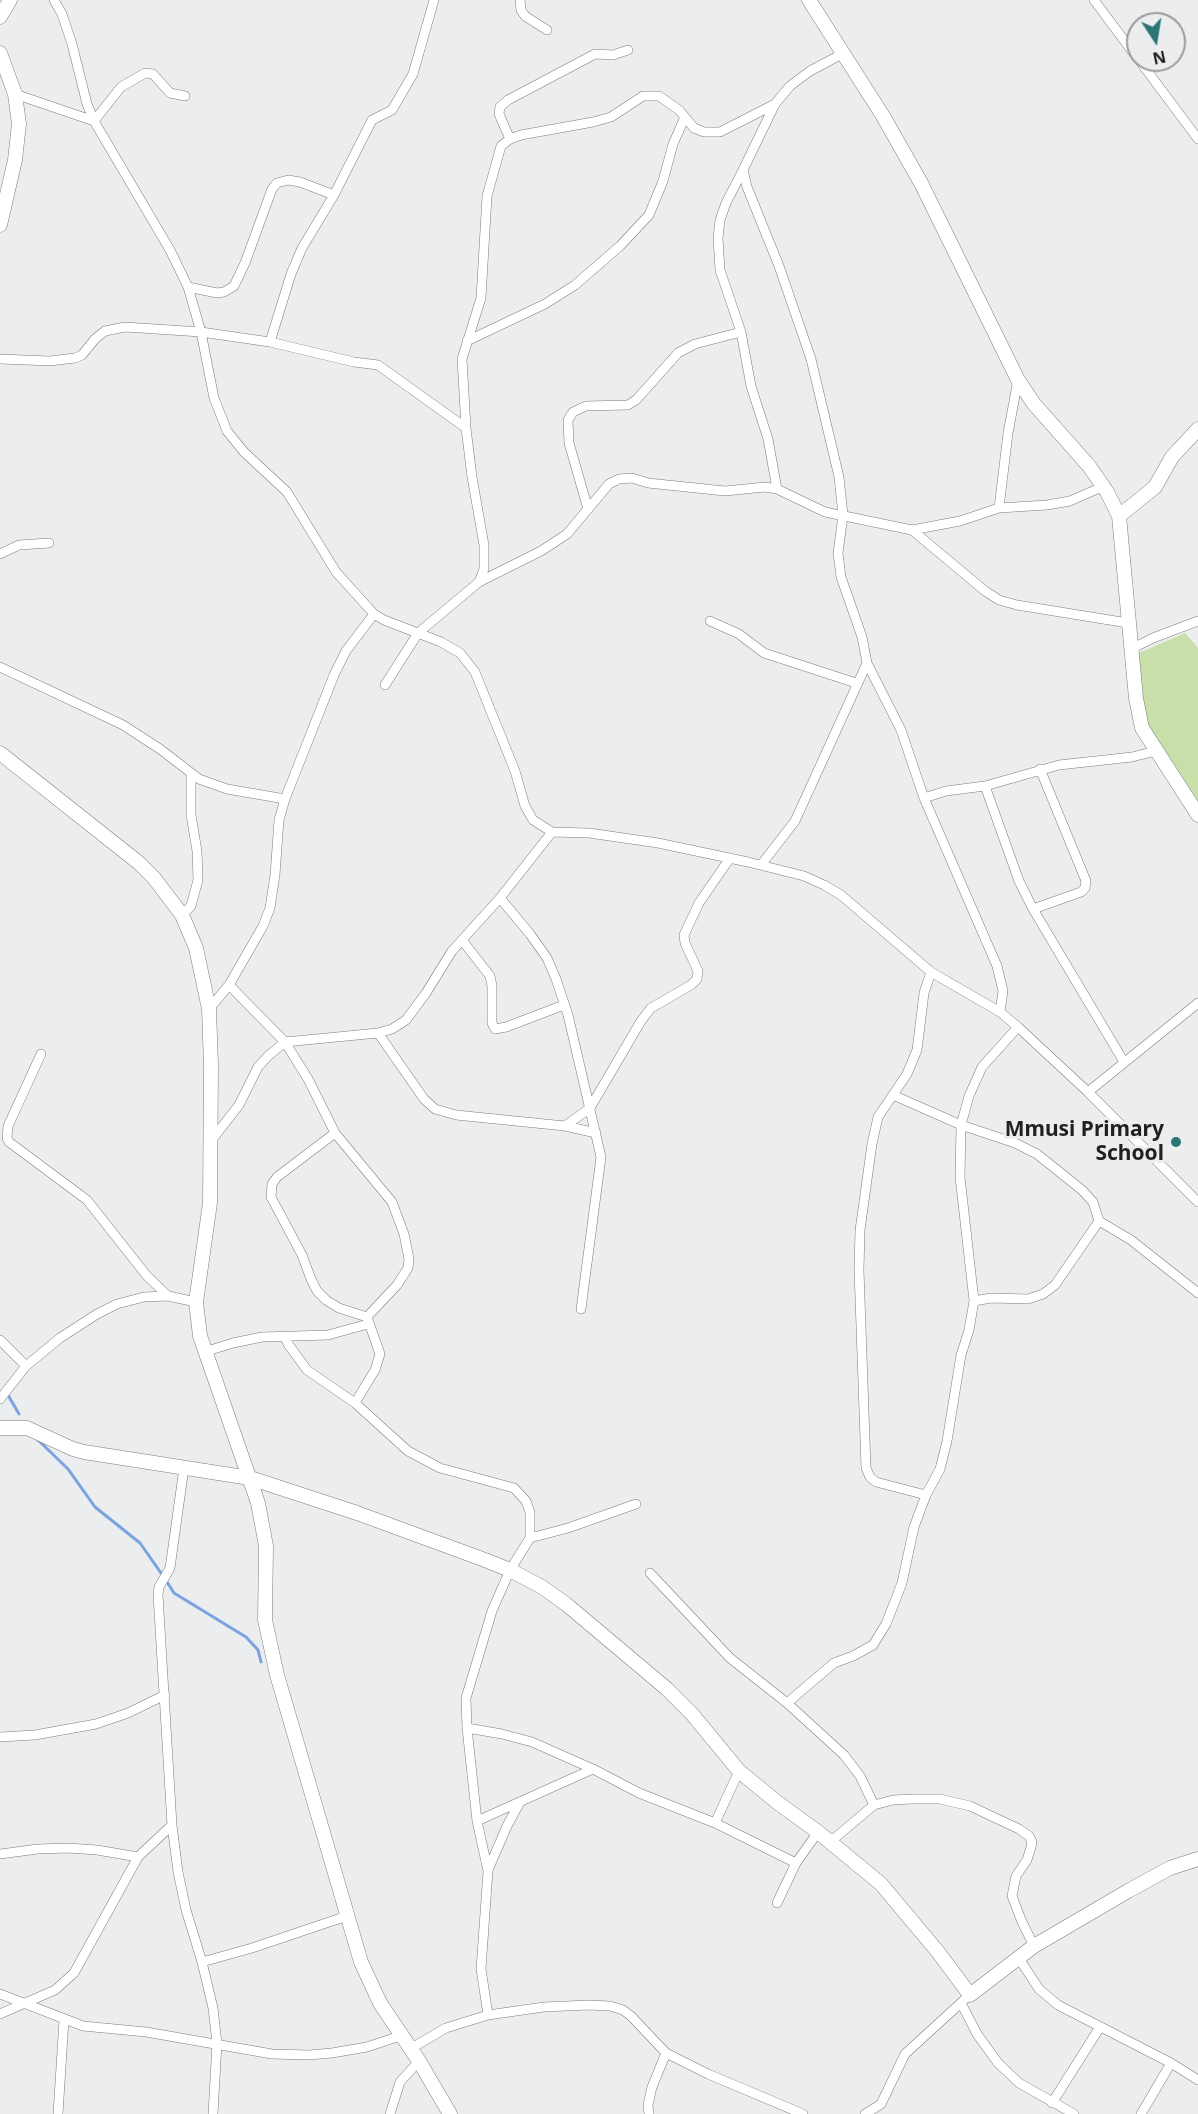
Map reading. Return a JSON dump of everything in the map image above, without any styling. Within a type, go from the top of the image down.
[{"type":"street","points":[[0,17],[10,0]]},
{"type":"street","points":[[54,0],[62,14],[72,44],[87,104],[94,121],[170,250],[188,287],[201,332],[214,398],[227,431],[244,452],[287,492],[336,572],[374,614],[441,642],[460,653],[476,672],[515,771],[525,806],[533,820],[552,832],[589,833],[658,843],[804,876],[824,885],[841,895],[931,972],[1000,1012],[1018,1027],[1088,1092],[1198,1202]]},
{"type":"street","points":[[270,342],[291,274],[302,248],[334,195],[372,120],[392,110],[413,74],[434,0]]},
{"type":"street","points":[[520,0],[521,10],[525,16],[547,30]]},
{"type":"street","points":[[809,0],[883,116],[921,183],[1018,380],[1034,405],[1104,486],[1119,516],[1136,698],[1142,728],[1198,815]]},
{"type":"street","points":[[1094,0],[1126,44]]},
{"type":"street","points":[[510,139],[499,114],[500,107],[508,99],[596,54],[613,56],[628,50]]},
{"type":"street","points":[[0,53],[15,94],[19,124],[19,140],[1,211],[0,225]]},
{"type":"street","points":[[777,489],[768,439],[752,386],[741,332],[720,270],[718,238],[726,203],[775,104],[790,86],[810,71],[842,54]]},
{"type":"street","points":[[1147,72],[1198,139]]},
{"type":"street","points":[[94,121],[121,87],[145,73],[153,74],[170,93],[185,96]]},
{"type":"street","points":[[15,94],[94,121]]},
{"type":"street","points":[[479,582],[484,568],[484,545],[466,429],[462,359],[481,298],[487,196],[501,146],[510,139],[611,117],[644,96],[659,96],[685,117],[694,128],[704,132],[720,132],[775,104]]},
{"type":"street","points":[[467,340],[545,304],[575,285],[620,246],[649,215],[663,181],[673,144],[685,117]]},
{"type":"street","points":[[743,170],[747,187],[779,266],[811,358],[839,477],[843,515],[838,553],[841,577],[862,637],[867,663],[901,730],[924,798],[997,966],[1003,991],[1000,1012]]},
{"type":"street","points":[[188,287],[217,293],[234,286],[245,263],[272,189],[278,183],[288,180],[300,182],[334,195]]},
{"type":"street","points":[[0,359],[50,361],[75,358],[82,355],[95,339],[112,328],[201,332],[270,342],[354,362],[378,365],[466,429]]},
{"type":"street","points":[[588,509],[569,443],[568,420],[573,412],[586,406],[628,405],[636,400],[678,353],[694,344],[741,332]]},
{"type":"street","points":[[999,508],[1008,433],[1018,380]]},
{"type":"street","points":[[1119,516],[1155,487],[1172,457],[1198,429]]},
{"type":"street","points":[[385,685],[418,633],[479,582],[541,551],[567,534],[609,484],[619,479],[632,478],[648,483],[725,491],[765,487],[777,489],[825,512],[912,530],[960,521],[999,508],[1070,501],[1104,486]]},
{"type":"street","points":[[912,530],[999,600],[1128,623]]},
{"type":"street","points":[[0,554],[13,546],[49,543]]},
{"type":"street","points":[[209,1010],[229,985],[270,908],[279,820],[285,799],[334,675],[346,651],[374,614]]},
{"type":"street","points":[[710,621],[739,634],[764,653],[856,683]]},
{"type":"street","points":[[1131,650],[1154,638],[1198,621]]},
{"type":"street","points":[[760,865],[795,821],[867,663]]},
{"type":"street","points":[[0,667],[123,725],[160,749],[191,774],[220,787],[285,799]]},
{"type":"street","points":[[924,798],[946,791],[984,786],[1059,765],[1132,758],[1156,750]]},
{"type":"street","points":[[0,753],[139,863],[165,890],[182,915],[196,948],[209,1010],[211,1141],[209,1222],[196,1302],[200,1336],[258,1503],[266,1546],[266,1620],[277,1675],[366,1976],[372,1990],[400,2036],[419,2061],[450,2114]]},
{"type":"street","points":[[1033,909],[1081,892],[1085,888],[1086,881],[1040,769]]},
{"type":"street","points":[[182,915],[191,906],[198,880],[197,851],[191,814],[191,774]]},
{"type":"street","points":[[984,786],[1008,855],[1033,909],[1124,1062]]},
{"type":"street","points":[[211,1141],[239,1105],[258,1067],[285,1042],[378,1033],[402,1024],[412,1015],[452,951],[500,898],[552,832]]},
{"type":"street","points":[[565,1126],[590,1108],[651,1008],[691,985],[697,979],[698,971],[685,943],[684,935],[699,903],[730,858]]},
{"type":"street","points":[[500,898],[547,958],[564,1005],[601,1157],[581,1308]]},
{"type":"street","points":[[462,940],[490,976],[492,1023],[495,1029],[564,1005]]},
{"type":"street","points":[[926,1495],[876,1482],[870,1477],[866,1468],[859,1270],[860,1230],[878,1117],[907,1074],[917,1050],[924,993],[931,972]]},
{"type":"street","points":[[204,1352],[262,1336],[328,1335],[367,1320],[404,1276],[409,1259],[392,1202],[335,1133],[308,1079],[285,1042],[229,985]]},
{"type":"street","points":[[1088,1092],[1198,1003]]},
{"type":"street","points":[[787,1703],[834,1663],[873,1645],[886,1624],[902,1583],[914,1527],[943,1460],[961,1354],[969,1330],[974,1301],[960,1177],[961,1125],[969,1096],[982,1066],[1018,1027]]},
{"type":"street","points":[[378,1033],[424,1098],[435,1109],[456,1115],[565,1126],[596,1133]]},
{"type":"street","points":[[41,1054],[8,1125],[6,1131],[9,1142],[87,1200],[147,1276],[168,1296]]},
{"type":"street","points":[[893,1095],[961,1125],[1015,1143],[1037,1154],[1082,1190],[1093,1202],[1099,1221],[1131,1240],[1198,1293]]},
{"type":"street","points":[[335,1133],[277,1177],[272,1184],[271,1197],[302,1255],[317,1291],[339,1308],[367,1320],[378,1348],[379,1360],[355,1403]]},
{"type":"street","points":[[974,1301],[991,1298],[1028,1299],[1043,1294],[1060,1278],[1099,1221]]},
{"type":"street","points":[[0,1399],[26,1365],[60,1338],[97,1314],[134,1300],[168,1296],[196,1302]]},
{"type":"street","points":[[285,1336],[288,1344],[307,1370],[355,1403],[408,1451],[459,1474],[498,1482],[514,1488],[526,1502],[530,1512],[530,1538],[510,1570],[492,1611],[466,1698],[477,1821],[488,1871],[482,1969],[488,2015]]},
{"type":"street","points":[[0,1340],[26,1365]]},
{"type":"street","points":[[0,1428],[27,1428],[84,1452],[250,1478],[357,1513],[510,1570],[542,1587],[567,1604],[667,1689],[692,1714],[739,1771],[818,1832],[880,1884],[938,1952],[965,1999],[977,2034],[998,2062],[1019,2083],[1074,2114]]},
{"type":"street","points":[[184,1467],[170,1568],[159,1587],[158,1595],[172,1825],[178,1872],[213,2008],[217,2043],[213,2114]]},
{"type":"street","points":[[530,1538],[636,1504]]},
{"type":"street","points":[[650,1573],[730,1658],[787,1703],[844,1755],[860,1776],[874,1805]]},
{"type":"street","points":[[0,1737],[35,1735],[96,1724],[128,1713],[165,1695]]},
{"type":"street","points":[[467,1728],[502,1734],[532,1743],[593,1769],[639,1793],[715,1823],[796,1863]]},
{"type":"street","points":[[477,1821],[593,1769]]},
{"type":"street","points":[[715,1823],[739,1771]]},
{"type":"street","points":[[830,1842],[874,1805],[893,1800],[940,1799],[970,1806],[1019,1829],[1029,1836],[1032,1842],[1027,1860],[1016,1876],[1012,1896],[1034,1946]]},
{"type":"street","points":[[488,1871],[520,1802]]},
{"type":"street","points":[[0,2014],[55,1990],[74,1973],[138,1857],[172,1825]]},
{"type":"street","points":[[777,1903],[796,1863],[818,1832]]},
{"type":"street","points":[[0,1854],[68,1848],[138,1857]]},
{"type":"street","points":[[865,2114],[881,2104],[904,2054],[965,1999],[1018,1957],[1170,1868],[1198,1859]]},
{"type":"street","points":[[202,1962],[347,1916]]},
{"type":"street","points":[[1018,1957],[1039,1989],[1058,2005],[1171,2063],[1198,2080]]},
{"type":"street","points":[[0,1994],[83,2026],[146,2032],[272,2054],[309,2055],[367,2047],[400,2036]]},
{"type":"street","points":[[410,2049],[446,2028],[488,2015],[544,2007],[610,2006],[623,2010],[631,2016],[666,2053],[708,2074],[803,2114]]},
{"type":"street","points":[[58,2114],[64,2020]]},
{"type":"street","points":[[1052,2103],[1100,2027]]},
{"type":"street","points":[[649,2114],[648,2105],[652,2087],[666,2053]]},
{"type":"street","points":[[390,2114],[400,2082],[419,2061]]},
{"type":"street","points":[[1141,2114],[1171,2063]]},
{"type":"green space","points":[[1185,633],[1198,648],[1198,808],[1148,731],[1137,654]]},
{"type":"waterway","points":[[8,1395],[19,1414]]},
{"type":"waterway","points":[[37,1439],[68,1469],[95,1507],[140,1543],[161,1573]]},
{"type":"waterway","points":[[167,1582],[174,1593],[246,1637],[258,1650],[261,1662]]},
{"type":"place","name":"Mmusi Primary School","points":[[1176,1142]]}]
